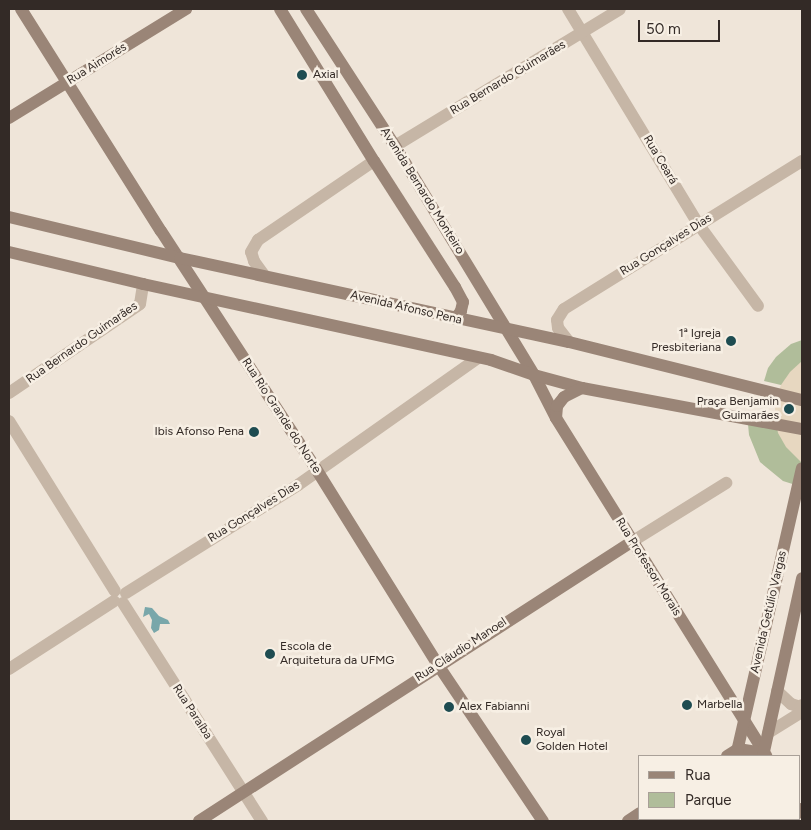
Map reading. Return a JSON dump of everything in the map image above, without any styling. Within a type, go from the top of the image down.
[{"type":"street","name":"Rua Rio Grande do Norte","points":[[21,9],[161,231],[315,468],[438,665],[543,821]]},
{"type":"street","name":"Rua Aimorés","points":[[9,118],[186,9]]},
{"type":"street","name":"Avenida Bernardo Monteiro","points":[[280,9],[374,161],[456,287],[463,302],[461,311],[455,319]]},
{"type":"street","name":"Avenida Bernardo Monteiro","points":[[306,9],[395,146],[474,276],[503,328],[534,375]]},
{"type":"street","name":"Rua Ceará","points":[[568,9],[699,225],[758,306]]},
{"type":"street","name":"Rua Bernardo Guimarães","points":[[395,146],[620,9]]},
{"type":"street","points":[[264,276],[254,261],[252,252],[258,240],[374,161]]},
{"type":"street","name":"Rua Gonçalves Dias","points":[[569,342],[558,328],[557,320],[564,309],[802,161]]},
{"type":"street","name":"Avenida Afonso Pena","points":[[9,217],[150,252],[569,342],[802,400]]},
{"type":"street","points":[[150,252],[161,242],[161,231]]},
{"type":"street","points":[[9,252],[142,284],[478,358],[582,388],[802,429]]},
{"type":"street","points":[[456,287],[474,276]]},
{"type":"street","name":"Rua Bernardo Guimarães","points":[[9,393],[140,304],[142,284]]},
{"type":"street","points":[[315,468],[478,358]]},
{"type":"street","name":"Rua Professor Morais","points":[[534,375],[556,418],[764,755]]},
{"type":"street","points":[[556,418],[557,406],[564,397],[582,388]]},
{"type":"street","name":"Rua Paraíba","points":[[9,421],[262,821]]},
{"type":"street","name":"Rua Gonçalves Dias","points":[[9,669],[119,597],[298,485],[315,468]]},
{"type":"street","name":"Avenida Getúlio Vargas","points":[[737,752],[802,468]]},
{"type":"street","name":"Rua Cláudio Manoel","points":[[199,821],[438,665],[726,483]]},
{"type":"street","name":"Avenida Getúlio Vargas","points":[[764,755],[802,578]]},
{"type":"street","points":[[777,691],[791,704],[800,707],[802,705]]},
{"type":"street","points":[[768,732],[802,712]]},
{"type":"street","points":[[737,752],[764,755]]},
{"type":"green space","points":[[802,340],[802,390],[764,381],[768,368],[776,357],[791,344]]},
{"type":"green space","points":[[802,407],[802,487],[783,481],[760,462],[749,435],[748,424],[798,425]]},
{"type":"shaded area","name":"Praça Benjamin Guimarães","points":[[802,361],[802,463],[786,447],[778,433],[775,401],[781,385],[790,372]]},
{"type":"water","points":[[145,607],[152,608],[159,616],[168,620],[170,624],[160,624],[159,630],[154,633],[151,628],[152,620],[149,614],[143,617]]},
{"type":"place","name":"Axial","points":[[302,75]]},
{"type":"place","name":"1ª Igreja Presbiteriana","points":[[731,341]]},
{"type":"place","name":"Praça Benjamin Guimarães","points":[[789,409]]},
{"type":"place","name":"Ibis Afonso Pena","points":[[254,432]]},
{"type":"place","name":"Escola de Arquitetura da UFMG","points":[[270,654]]},
{"type":"place","name":"Marbella","points":[[687,705]]},
{"type":"place","name":"Alex Fabianni","points":[[449,707]]},
{"type":"place","name":"Royal Golden Hotel","points":[[526,740]]}]
